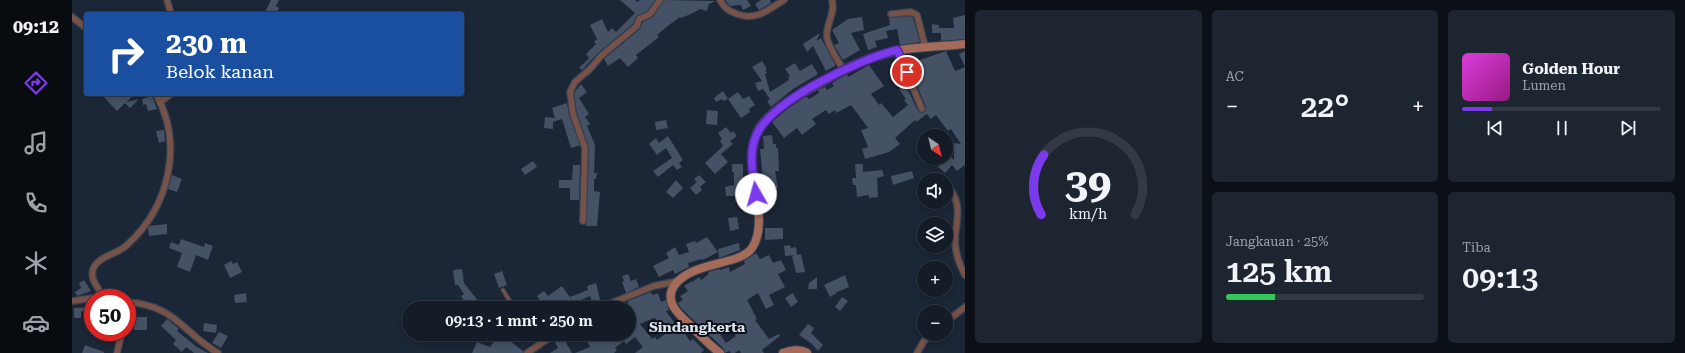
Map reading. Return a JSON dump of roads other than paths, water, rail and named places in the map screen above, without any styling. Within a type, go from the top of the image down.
[{"type":"main road","points":[[720,353],[678,314],[671,301],[671,292],[678,281],[694,271],[739,256],[748,252],[752,248],[756,236],[759,210],[752,160],[753,146],[760,128],[781,106],[843,69],[871,57],[897,50],[924,46],[965,44]]},
{"type":"main road","points":[[783,353],[792,350],[802,350],[807,353]]},
{"type":"street","points":[[168,0],[171,12]]},
{"type":"street","points":[[583,221],[584,148],[573,114],[570,92],[575,82],[590,69],[601,56],[637,26],[639,19],[650,14],[660,0]]},
{"type":"street","points":[[720,0],[724,7],[729,11],[747,17],[758,16],[784,0]]},
{"type":"street","points":[[832,0],[833,10],[828,27],[827,39],[843,69]]},
{"type":"street","points":[[891,14],[911,12],[917,15],[924,46]]},
{"type":"street","points":[[72,17],[84,26]]},
{"type":"street","points":[[897,50],[922,109]]},
{"type":"street","points":[[97,289],[92,274],[94,267],[99,261],[125,248],[138,233],[157,203],[167,177],[170,165],[171,144],[167,120],[157,96]]},
{"type":"street","points":[[160,102],[168,96]]},
{"type":"street","points":[[953,195],[958,204],[956,249],[958,263],[965,275]]},
{"type":"street","points":[[616,301],[654,286],[678,281]]},
{"type":"street","points":[[72,301],[84,299]]},
{"type":"street","points":[[136,303],[153,306],[173,317],[218,353]]},
{"type":"street","points":[[953,316],[965,307]]},
{"type":"street","points":[[117,353],[120,341]]},
{"type":"street","points":[[527,353],[545,341]]},
{"type":"street","points":[[917,353],[924,341]]},
{"type":"lane","points":[[503,290],[510,301]]},
{"type":"district","name":"Sindangkerta","points":[[697,327]]}]
